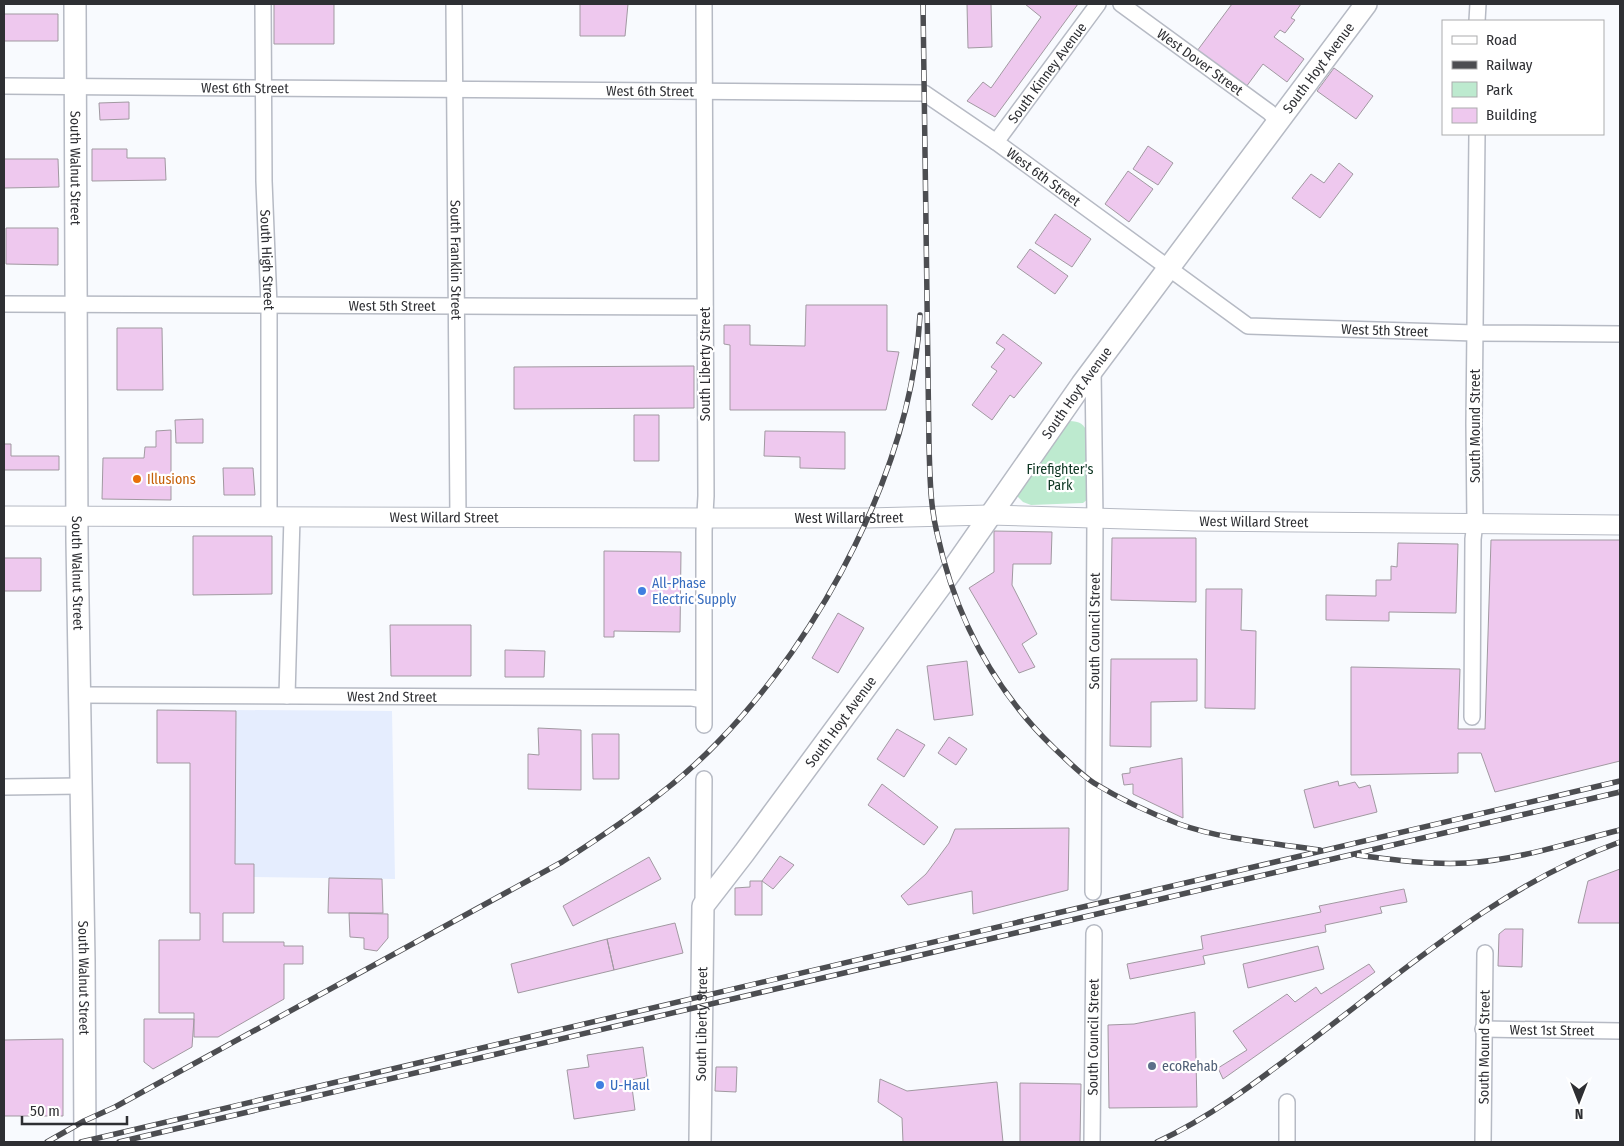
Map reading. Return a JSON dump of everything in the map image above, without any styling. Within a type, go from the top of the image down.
[{"type":"main road","name":"South Walnut Street","points":[[75,4],[77,541],[81,695],[85,1142]]},
{"type":"main road","name":"South Hoyt Avenue","points":[[703,906],[936,592],[1093,369],[1366,4]]},
{"type":"main road","name":"South Liberty Street","points":[[700,1142],[703,906]]},
{"type":"street","name":"South High Street","points":[[263,4],[264,181],[269,304],[269,516]]},
{"type":"street","name":"South Franklin Street","points":[[454,4],[458,517]]},
{"type":"street","name":"South Liberty Street","points":[[704,4],[704,725]]},
{"type":"street","name":"South Kinney Avenue","points":[[996,142],[1098,4]]},
{"type":"street","name":"West Dover Street","points":[[1121,4],[1269,112],[1278,121]]},
{"type":"street","points":[[1478,4],[1478,20]]},
{"type":"street","name":"West 6th Street","points":[[4,86],[924,93],[930,95],[996,142],[1168,269]]},
{"type":"street","name":"South Mound Street","points":[[1472,717],[1477,135]]},
{"type":"street","name":"West 5th Street","points":[[1168,269],[1248,326],[1255,328],[1620,334]]},
{"type":"street","name":"West 5th Street","points":[[4,304],[705,307]]},
{"type":"street","name":"South Council Street","points":[[1092,892],[1095,518],[1093,369]]},
{"type":"street","name":"West Willard Street","points":[[4,516],[705,518],[989,516],[1205,521],[1620,525]]},
{"type":"street","points":[[288,696],[292,517]]},
{"type":"street","name":"West 2nd Street","points":[[81,695],[564,696],[692,698],[703,700]]},
{"type":"street","points":[[703,906],[704,779]]},
{"type":"street","points":[[4,787],[81,786]]},
{"type":"street","name":"South Council Street","points":[[1092,1142],[1094,933]]},
{"type":"street","name":"South Mound Street","points":[[1483,1142],[1485,953]]},
{"type":"street","name":"West 1st Street","points":[[1483,1029],[1620,1031]]},
{"type":"street","points":[[1287,1102],[1287,1142]]},
{"type":"shaded area","points":[[235,710],[392,711],[395,879],[254,877],[254,864],[235,864]]},
{"type":"green space","name":"Firefighter's Park","points":[[1069,421],[1081,424],[1088,434],[1088,499],[1083,503],[1031,505],[1023,502],[1016,495],[1018,488]]},
{"type":"building","points":[[274,4],[334,4],[334,44],[274,44]]},
{"type":"building","points":[[580,4],[628,4],[625,36],[580,36]]},
{"type":"building","points":[[967,4],[991,4],[992,47],[968,48]]},
{"type":"building","points":[[1025,4],[1078,4],[995,117],[967,101],[983,82],[991,88],[1041,17]]},
{"type":"building","points":[[1232,4],[1301,4],[1291,18],[1295,20],[1285,33],[1280,30],[1274,37],[1304,59],[1287,82],[1263,64],[1246,87],[1197,51]]},
{"type":"building","points":[[4,14],[58,14],[58,41],[4,41]]},
{"type":"building","points":[[1334,68],[1373,96],[1356,119],[1317,91]]},
{"type":"building","points":[[129,102],[129,119],[100,120],[99,103]]},
{"type":"building","points":[[1148,146],[1173,163],[1158,185],[1133,169]]},
{"type":"building","points":[[92,149],[127,149],[127,158],[165,158],[166,180],[92,181]]},
{"type":"building","points":[[4,159],[58,159],[59,187],[4,188]]},
{"type":"building","points":[[1339,163],[1353,174],[1320,218],[1292,198],[1311,174],[1324,183]]},
{"type":"building","points":[[1128,171],[1153,189],[1129,222],[1105,204]]},
{"type":"building","points":[[1055,214],[1091,239],[1072,267],[1035,243]]},
{"type":"building","points":[[6,228],[58,228],[58,265],[6,264]]},
{"type":"building","points":[[1030,249],[1068,276],[1055,294],[1017,267]]},
{"type":"building","points":[[806,305],[887,305],[887,351],[899,352],[886,410],[730,410],[730,345],[724,344],[724,325],[750,325],[750,345],[805,346]]},
{"type":"building","points":[[117,328],[162,328],[163,390],[117,390]]},
{"type":"building","points":[[1003,334],[1042,363],[1014,398],[1010,395],[992,420],[972,405],[997,371],[991,367],[1005,349],[996,343]]},
{"type":"building","points":[[694,366],[694,408],[514,409],[514,367]]},
{"type":"building","points":[[634,415],[659,415],[659,461],[634,461]]},
{"type":"building","points":[[203,419],[203,443],[176,443],[175,420]]},
{"type":"building","name":"Illusions","points":[[171,430],[171,500],[102,499],[103,458],[144,458],[145,447],[156,447],[156,431]]},
{"type":"building","points":[[765,431],[845,432],[845,469],[800,468],[800,457],[764,456]]},
{"type":"building","points":[[4,444],[11,444],[11,456],[59,456],[59,470],[4,470]]},
{"type":"building","points":[[223,468],[253,468],[255,495],[224,495]]},
{"type":"building","points":[[994,531],[1052,532],[1051,564],[1013,564],[1012,585],[1037,634],[1022,644],[1035,667],[1019,673],[969,588],[994,572]]},
{"type":"building","points":[[193,536],[272,536],[272,594],[193,595]]},
{"type":"building","points":[[1112,538],[1196,538],[1196,602],[1111,600]]},
{"type":"building","points":[[1491,540],[1620,540],[1620,761],[1495,792],[1481,753],[1458,753],[1458,773],[1351,775],[1351,667],[1460,669],[1458,729],[1485,729]]},
{"type":"building","points":[[1398,543],[1458,544],[1456,613],[1389,612],[1389,621],[1326,620],[1326,595],[1376,596],[1376,580],[1391,580],[1391,566],[1397,567]]},
{"type":"building","name":"All-Phase Electric Supply","points":[[604,551],[681,552],[680,632],[614,631],[614,637],[604,637]]},
{"type":"building","points":[[4,558],[41,558],[41,591],[4,591]]},
{"type":"building","points":[[1206,589],[1242,589],[1241,630],[1256,631],[1255,709],[1205,708]]},
{"type":"building","points":[[838,613],[864,628],[838,673],[812,658]]},
{"type":"building","points":[[390,625],[471,625],[471,676],[391,676]]},
{"type":"building","points":[[505,650],[545,651],[544,677],[505,677]]},
{"type":"building","points":[[1111,659],[1197,659],[1197,701],[1151,702],[1151,747],[1110,746]]},
{"type":"building","points":[[967,661],[973,715],[934,720],[927,666]]},
{"type":"building","points":[[157,710],[236,711],[235,864],[254,864],[254,913],[223,913],[223,942],[284,942],[284,946],[303,946],[303,964],[284,964],[284,999],[218,1037],[194,1037],[194,1013],[159,1013],[159,940],[200,940],[200,913],[190,913],[190,763],[157,763]]},
{"type":"building","points":[[538,728],[581,730],[581,790],[528,789],[528,754],[539,755]]},
{"type":"building","points":[[897,729],[925,745],[904,777],[877,759]]},
{"type":"building","points":[[592,734],[619,734],[619,779],[593,779]]},
{"type":"building","points":[[949,737],[967,749],[956,765],[938,753]]},
{"type":"building","points":[[1182,758],[1183,818],[1133,794],[1133,784],[1124,785],[1122,774],[1130,773],[1130,768]]},
{"type":"building","points":[[1338,781],[1339,786],[1355,782],[1359,788],[1370,785],[1377,812],[1314,828],[1304,790]]},
{"type":"building","points":[[882,784],[938,827],[924,845],[868,805]]},
{"type":"building","points":[[1069,828],[1068,890],[973,914],[972,891],[908,905],[901,896],[926,874],[949,843],[955,829]]},
{"type":"building","points":[[780,856],[794,865],[773,889],[762,881]]},
{"type":"building","points":[[649,857],[661,879],[573,926],[563,906]]},
{"type":"building","points":[[1620,869],[1620,923],[1578,923],[1588,881]]},
{"type":"building","points":[[329,878],[382,879],[383,913],[328,913]]},
{"type":"building","points":[[750,881],[762,881],[762,915],[735,915],[735,888],[750,887]]},
{"type":"building","points":[[1404,889],[1407,902],[1380,907],[1382,913],[1325,925],[1326,932],[1203,956],[1205,964],[1130,979],[1127,964],[1203,949],[1201,936],[1321,912],[1319,906]]},
{"type":"building","points":[[349,913],[388,914],[388,938],[377,951],[364,949],[364,938],[350,937]]},
{"type":"building","points":[[675,923],[683,953],[614,970],[607,939]]},
{"type":"building","points":[[1505,929],[1523,929],[1522,967],[1498,966],[1499,934]]},
{"type":"building","points":[[607,939],[614,970],[518,993],[511,964]]},
{"type":"building","points":[[1318,946],[1324,969],[1248,988],[1243,964]]},
{"type":"building","name":"ecoRehab","points":[[1369,964],[1375,972],[1223,1079],[1218,1068],[1247,1050],[1233,1031],[1287,994],[1295,1002],[1316,987],[1321,994]]},
{"type":"building","name":"ecoRehab","points":[[1195,1012],[1197,1107],[1109,1108],[1108,1025],[1134,1024]]},
{"type":"building","points":[[144,1019],[194,1019],[192,1047],[153,1069],[144,1062]]},
{"type":"building","points":[[63,1039],[63,1116],[4,1116],[4,1040]]},
{"type":"building","name":"U-Haul","points":[[643,1047],[647,1077],[631,1080],[635,1110],[574,1119],[567,1070],[589,1067],[587,1055]]},
{"type":"building","points":[[716,1067],[737,1067],[736,1092],[715,1091]]},
{"type":"building","points":[[880,1079],[907,1091],[997,1082],[1003,1142],[903,1142],[902,1118],[878,1102]]},
{"type":"building","points":[[1020,1083],[1081,1084],[1080,1142],[1020,1142]]},
{"type":"railway","points":[[923,4],[931,490],[933,512],[945,564],[954,593],[979,650],[995,676],[1032,725],[1079,771],[1114,795],[1179,824],[1213,834],[1320,850]]},
{"type":"railway","points":[[47,1142],[84,1121],[115,1107],[562,862],[643,807],[700,760],[756,700],[792,652],[825,600],[855,546],[880,489],[900,431],[913,372],[920,315]]},
{"type":"railway","points":[[81,1142],[1620,781]]},
{"type":"railway","points":[[119,1142],[1620,792]]},
{"type":"railway","points":[[1357,855],[1426,863],[1467,863],[1545,850],[1620,830]]},
{"type":"railway","points":[[1157,1142],[1195,1122],[1249,1087],[1453,933],[1493,906],[1576,860],[1620,842]]},
{"type":"place","name":"Illusions","points":[[137,479]]},
{"type":"place","name":"All-Phase Electric Supply","points":[[642,591]]},
{"type":"place","name":"ecoRehab","points":[[1152,1066]]},
{"type":"place","name":"U-Haul","points":[[600,1085]]}]
